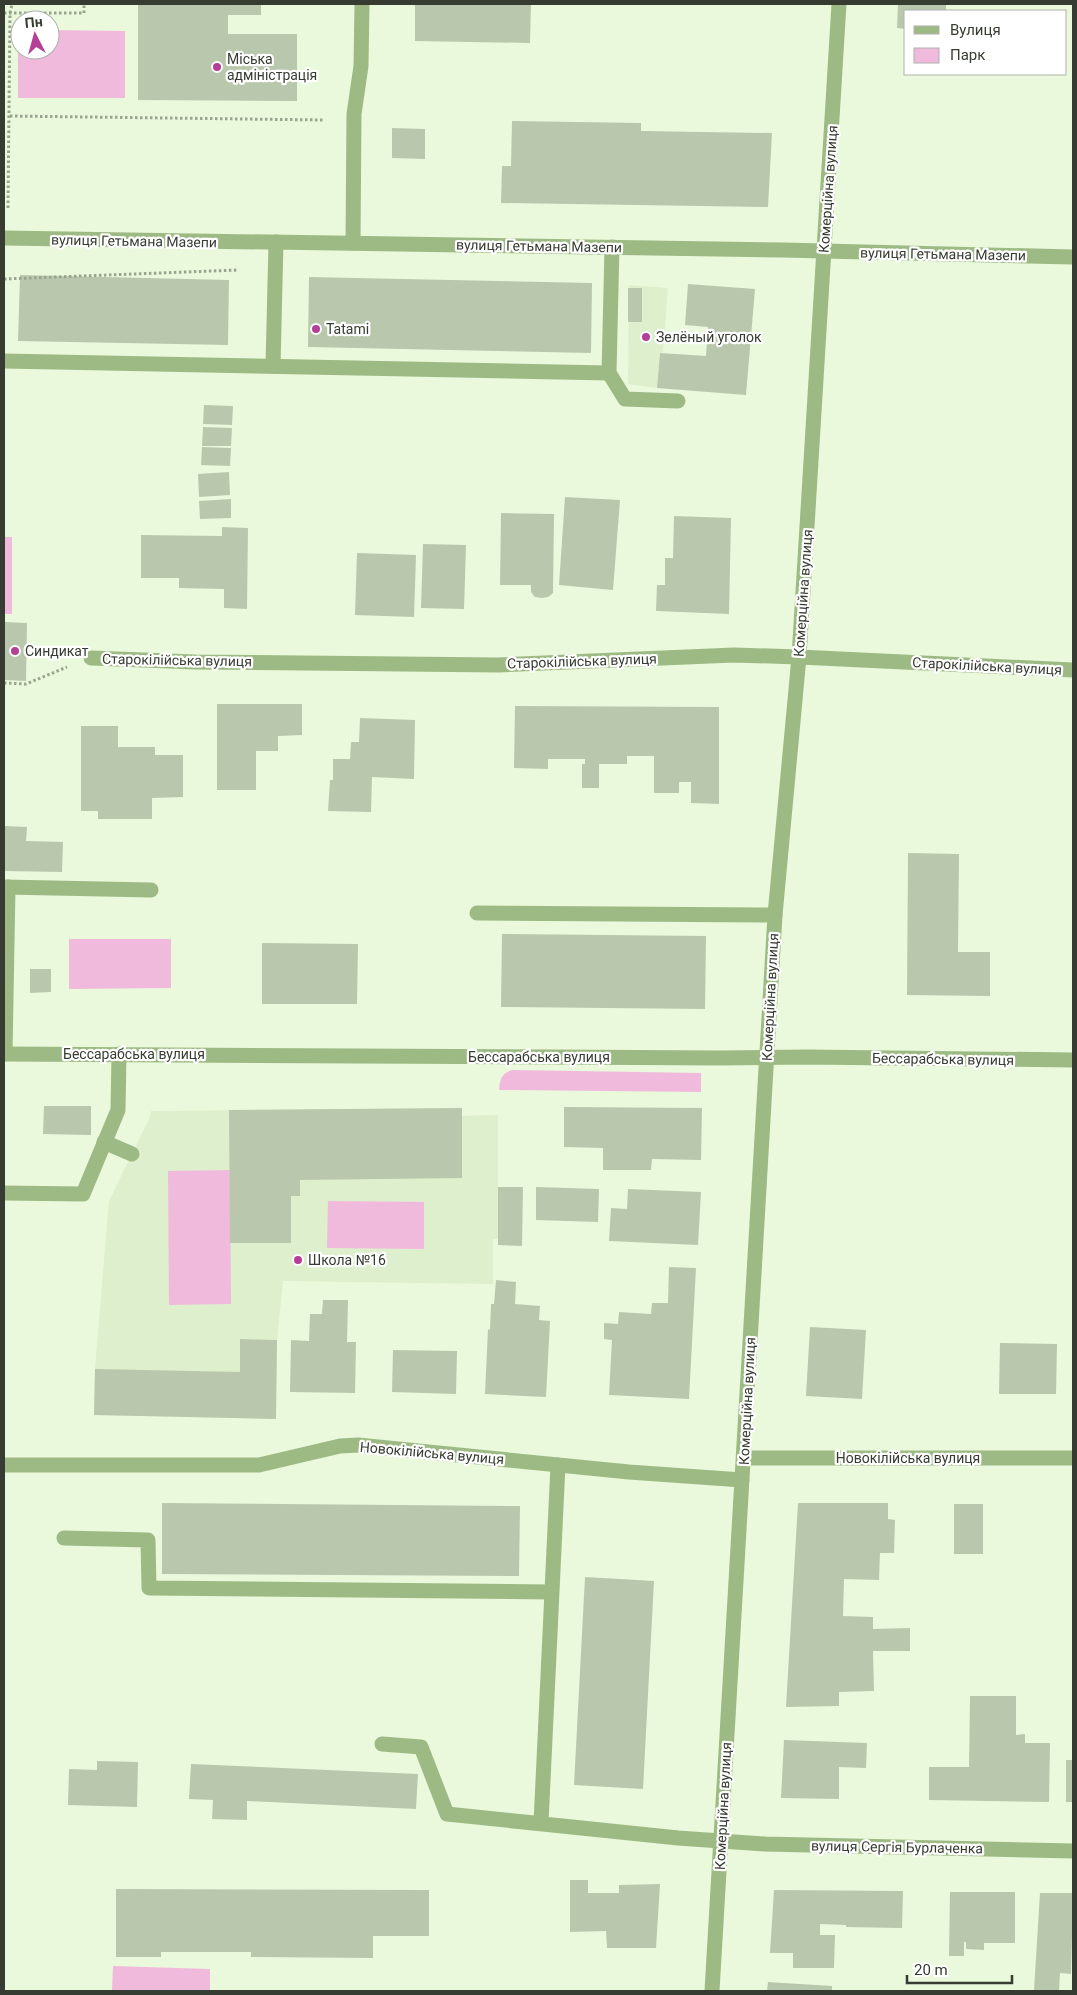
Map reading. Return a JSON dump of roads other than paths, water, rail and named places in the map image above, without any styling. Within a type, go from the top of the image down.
[{"type":"street","points":[[353,243],[354,114],[361,66],[362,4]]},
{"type":"street","name":"Комерційна вулиця","points":[[712,1991],[775,915],[799,657],[839,4]]},
{"type":"street","name":"вулиця Гетьмана Мазепи","points":[[4,238],[612,247],[1073,257]]},
{"type":"street","points":[[273,366],[276,242]]},
{"type":"street","points":[[612,247],[609,373],[625,399],[678,401]]},
{"type":"street","points":[[4,361],[609,373]]},
{"type":"street","name":"Старокілійська вулиця","points":[[90,658],[195,662],[499,665],[715,656],[799,657],[1073,670]]},
{"type":"street","points":[[4,1054],[6,887],[151,890]]},
{"type":"street","points":[[477,913],[775,915]]},
{"type":"street","name":"Бессарабська вулиця","points":[[4,1054],[1073,1060]]},
{"type":"street","points":[[4,1193],[83,1194],[118,1110],[119,1054]]},
{"type":"street","points":[[104,1142],[132,1154]]},
{"type":"street","name":"Новокілійська вулиця","points":[[4,1465],[259,1465],[340,1446],[358,1445],[558,1465],[742,1480]]},
{"type":"street","name":"Новокілійська вулиця","points":[[744,1458],[1073,1458]]},
{"type":"street","points":[[541,1824],[558,1465]]},
{"type":"street","points":[[64,1538],[148,1540],[149,1588],[552,1592]]},
{"type":"street","name":"вулиця Сергія Бурлаченка","points":[[382,1744],[421,1747],[447,1814],[678,1838],[765,1844],[1073,1851]]},
{"type":"place","name":"Міська адміністрація","points":[[217,67]]},
{"type":"place","name":"Tatami","points":[[316,329]]},
{"type":"place","name":"Зелёный уголок","points":[[646,337]]},
{"type":"place","name":"Синдикат","points":[[15,651]]},
{"type":"place","name":"Школа №16","points":[[298,1260]]}]
